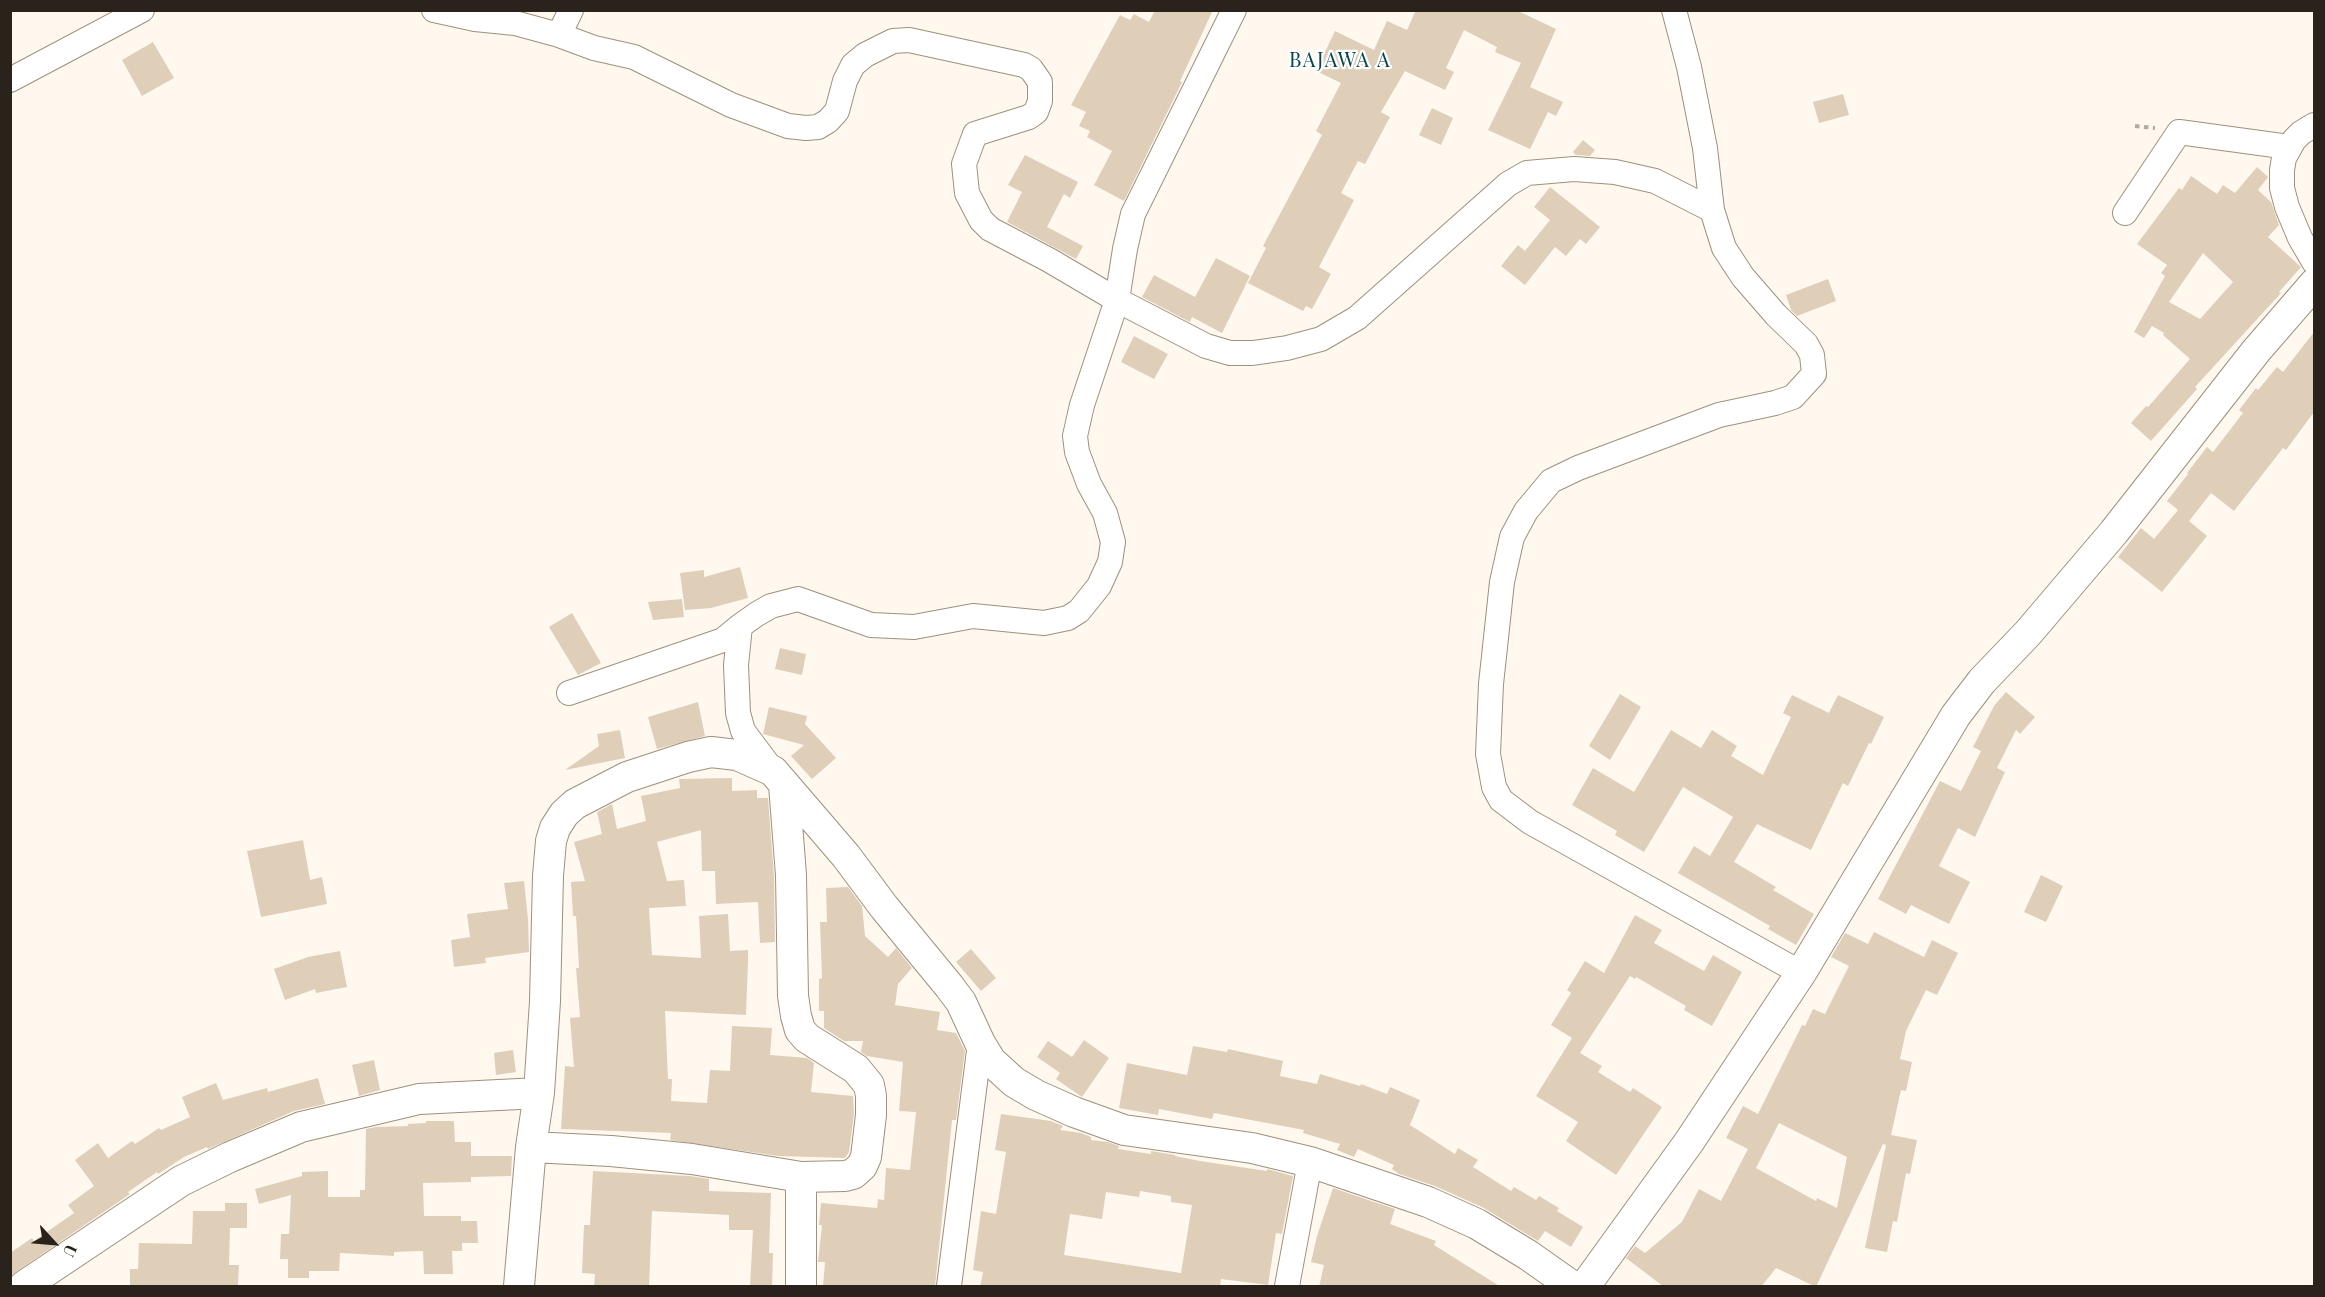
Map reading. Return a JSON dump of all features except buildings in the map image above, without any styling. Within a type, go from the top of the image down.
[{"type":"street","points":[[10,80],[142,10]]},
{"type":"street","points":[[434,10],[475,19],[515,23],[559,35],[594,48],[634,57],[731,105],[788,126],[806,128],[818,127],[828,121],[837,111],[845,81],[854,65],[865,55],[893,41],[909,40],[1024,65],[1040,82],[1040,101],[1036,112],[1029,117],[975,134],[964,164],[967,193],[973,207],[990,229],[1117,300],[1206,346],[1230,353],[1253,353],[1287,348],[1321,339],[1357,318],[1500,191],[1527,173],[1574,169],[1615,172],[1655,181],[1712,210]]},
{"type":"street","points":[[559,35],[571,10]]},
{"type":"street","points":[[569,693],[723,640],[771,606],[798,599],[871,625],[915,627],[973,616],[1044,622],[1068,618],[1079,611],[1105,574],[1110,562],[1113,542],[1105,513],[1089,484],[1077,452],[1075,436],[1082,405],[1117,300],[1133,214],[1234,10]]},
{"type":"street","points":[[1674,10],[1689,67],[1705,148],[1712,210],[1724,248],[1743,277],[1776,315],[1806,344],[1812,355],[1814,374],[1793,397],[1719,415],[1578,468],[1551,481],[1526,511],[1512,537],[1502,582],[1495,641],[1488,754],[1494,787],[1501,800],[1530,822],[1801,973]]},
{"type":"street","points":[[2314,125],[2301,133],[2289,147],[2282,170],[2282,188],[2293,223],[2314,262]]},
{"type":"street","points":[[2125,213],[2179,132],[2289,147]]},
{"type":"street","points":[[1585,1287],[1689,1142],[1801,973],[1947,727],[2114,532],[2256,351],[2314,284]]},
{"type":"street","points":[[740,626],[736,666],[738,713],[743,731],[949,986],[969,1016],[980,1043],[991,1061],[1014,1082],[1036,1095],[1124,1131],[1218,1143],[1310,1162],[1428,1202],[1477,1224],[1528,1255],[1572,1287]]},
{"type":"street","points":[[519,1287],[531,1147],[539,1093],[545,1001],[547,893],[551,841],[555,828],[564,814],[575,804],[627,777],[688,757],[711,752],[737,755],[779,778]]},
{"type":"street","points":[[531,1147],[611,1151],[692,1159],[801,1177],[845,1176],[854,1174],[862,1166],[867,1152],[872,1096],[869,1085],[856,1069],[807,1038],[800,1030],[796,1016],[793,996],[791,875],[779,778]]},
{"type":"street","points":[[949,1287],[980,1043]]},
{"type":"street","points":[[24,1287],[181,1181],[301,1127],[419,1099],[539,1093]]},
{"type":"street","points":[[1287,1287],[1310,1162]]},
{"type":"street","points":[[801,1177],[801,1287]]},
{"type":"district","name":"BAJAWA A","points":[[1340,61]]}]
